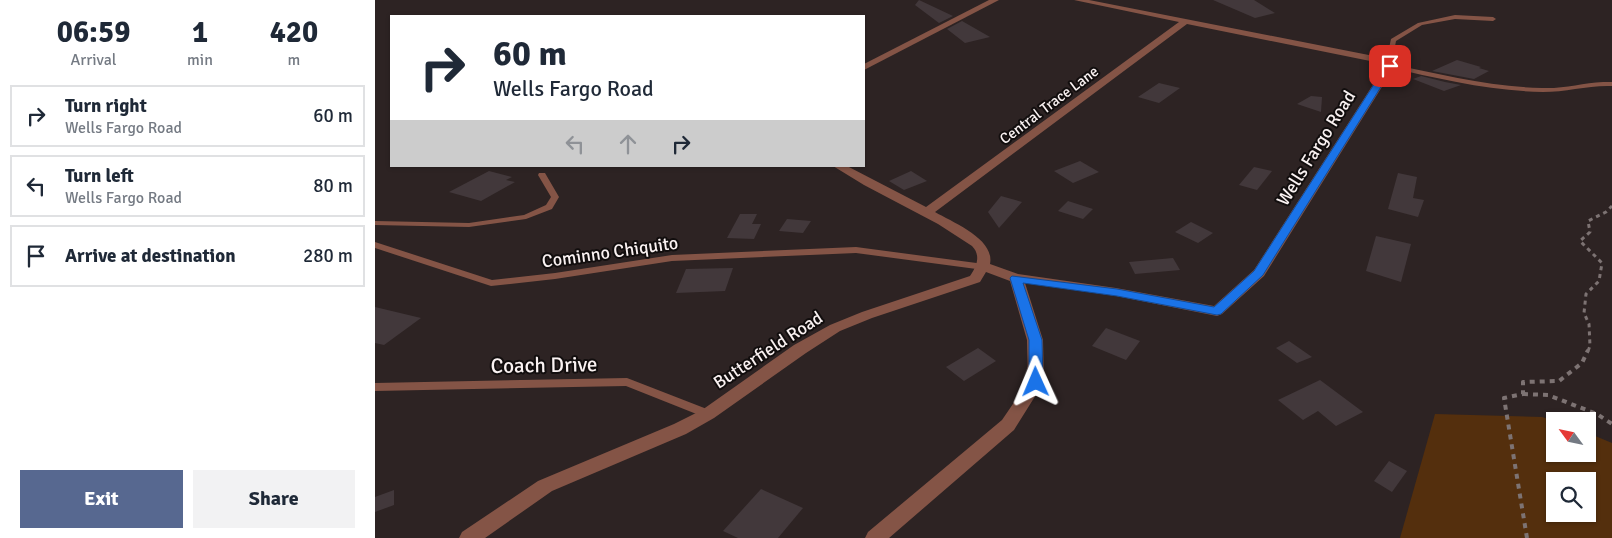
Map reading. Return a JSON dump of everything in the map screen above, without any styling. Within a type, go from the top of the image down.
[{"type":"street","points":[[865,66],[995,0]]},
{"type":"street","points":[[1078,0],[1389,64]]},
{"type":"street","name":"Central Trace Lane","points":[[928,212],[1187,22]]},
{"type":"street","name":"Wells Fargo Road","points":[[984,267],[1016,278],[1117,292],[1217,311],[1259,273],[1389,64]]},
{"type":"street","points":[[841,167],[870,186],[928,212],[980,245],[984,256],[984,267]]},
{"type":"street","name":"Butterfield Road","points":[[469,538],[545,486],[680,429],[708,414],[800,349],[835,328],[867,315],[975,280],[984,267]]},
{"type":"street","points":[[875,538],[1008,425],[1036,382],[1035,340],[1016,278]]},
{"type":"lane","points":[[1493,18],[1455,17],[1420,24],[1393,40],[1389,64],[1499,88],[1545,91],[1599,83],[1612,84]]},
{"type":"lane","points":[[375,223],[469,225],[526,217],[549,207],[555,197],[542,175]]},
{"type":"lane","name":"Cominno Chiquito","points":[[375,246],[491,283],[555,276],[672,258],[856,250]]},
{"type":"lane","points":[[856,250],[984,267]]},
{"type":"lane","name":"Coach Drive","points":[[375,387],[627,382],[708,414]]},
{"type":"path","points":[[1523,394],[1523,382],[1559,381],[1582,363],[1590,346],[1589,324],[1585,313],[1586,294],[1599,281],[1602,263],[1580,241],[1590,232],[1588,221],[1606,212],[1612,206]]},
{"type":"path","points":[[1527,538],[1504,398],[1523,394],[1547,395],[1597,414],[1612,424]]},
{"type":"shaded area","points":[[1435,414],[1546,418],[1546,462],[1596,462],[1596,436],[1612,443],[1612,538],[1400,538]]},
{"type":"building","points":[[919,0],[953,16],[939,23],[915,5]]},
{"type":"building","points":[[1213,0],[1254,0],[1275,13],[1255,18]]},
{"type":"building","points":[[962,21],[990,37],[965,43],[947,29]]},
{"type":"building","points":[[1457,60],[1489,71],[1474,79],[1432,71]]},
{"type":"building","points":[[1421,76],[1461,85],[1444,91],[1413,79]]},
{"type":"building","points":[[1159,83],[1180,88],[1159,103],[1138,97]]},
{"type":"building","points":[[1311,96],[1322,97],[1321,112],[1297,104]]},
{"type":"building","points":[[1080,161],[1099,172],[1073,183],[1054,171]]},
{"type":"building","points":[[1254,167],[1272,171],[1257,190],[1239,185]]},
{"type":"building","points":[[489,171],[512,177],[506,180],[515,182],[481,201],[449,192]]},
{"type":"building","points":[[911,171],[927,181],[904,190],[889,181]]},
{"type":"building","points":[[1398,173],[1417,177],[1413,198],[1424,200],[1418,217],[1388,209]]},
{"type":"building","points":[[1001,196],[1022,202],[999,228],[988,212]]},
{"type":"building","points":[[1068,201],[1093,209],[1083,219],[1058,211]]},
{"type":"building","points":[[740,214],[757,214],[752,224],[761,224],[754,239],[727,238]]},
{"type":"building","points":[[787,219],[811,221],[803,233],[779,231]]},
{"type":"building","points":[[1191,222],[1213,233],[1198,243],[1175,232]]},
{"type":"building","points":[[1376,236],[1411,244],[1401,282],[1366,271]]},
{"type":"building","points":[[1173,258],[1180,270],[1135,274],[1129,262]]},
{"type":"building","points":[[733,268],[725,291],[676,293],[686,269]]},
{"type":"building","points":[[375,307],[421,318],[384,345],[375,343]]},
{"type":"building","points":[[1106,328],[1140,341],[1126,360],[1092,346]]},
{"type":"building","points":[[1289,341],[1312,357],[1297,363],[1276,348]]},
{"type":"building","points":[[978,348],[996,361],[964,381],[946,367]]},
{"type":"building","points":[[1320,380],[1363,412],[1336,426],[1318,411],[1303,420],[1278,400]]},
{"type":"building","points":[[1389,461],[1407,471],[1392,492],[1374,481]]},
{"type":"building","points":[[761,489],[803,508],[778,538],[738,538],[723,531]]},
{"type":"building","points":[[394,490],[394,505],[375,512],[375,497]]},
{"type":"route","points":[[1036,382],[1035,340],[1016,278],[1117,292],[1217,311],[1259,273],[1390,66]]}]
